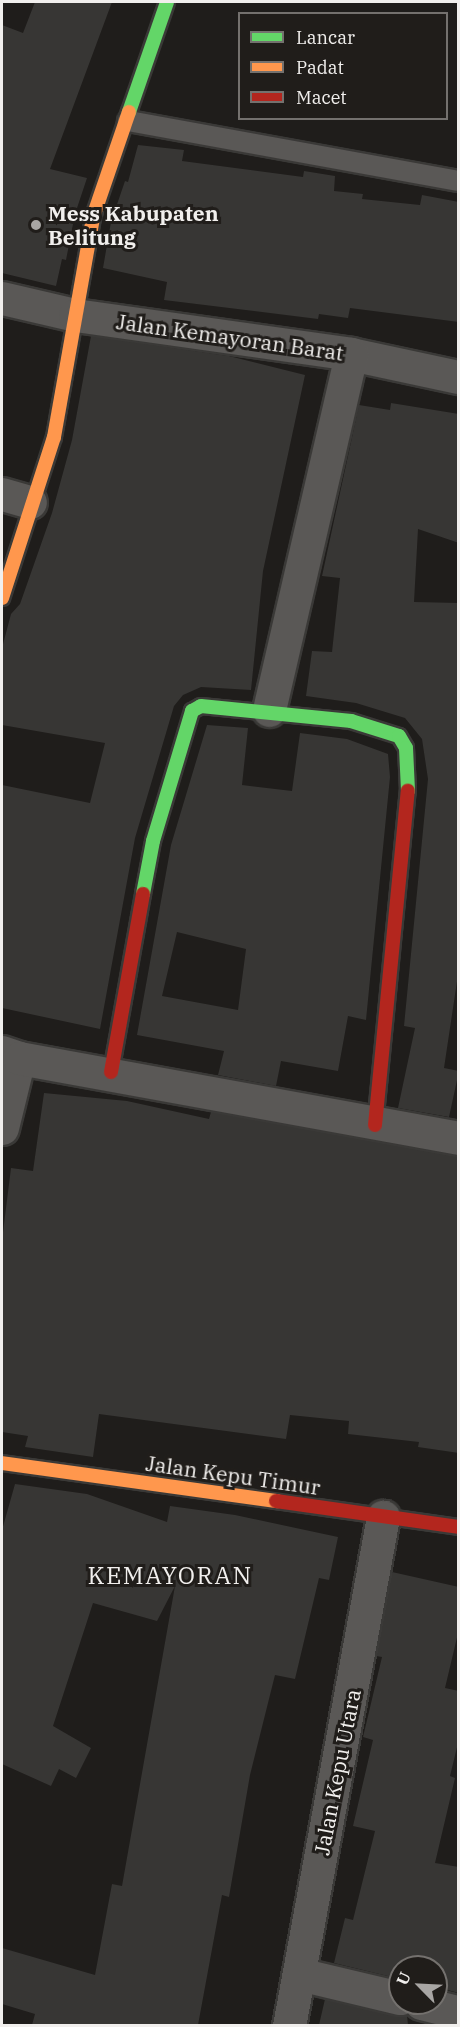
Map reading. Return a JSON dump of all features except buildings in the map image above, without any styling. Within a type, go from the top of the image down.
[{"type":"street","points":[[2,598],[16,498],[54,437],[93,217],[128,121],[167,2]]},
{"type":"street","name":"Jalan Kemayoran Barat","points":[[2,298],[75,315],[351,354],[459,377]]},
{"type":"street","points":[[268,710],[351,354]]},
{"type":"street","points":[[111,1072],[153,841],[192,711],[201,706],[268,710],[387,729],[399,736],[406,748],[410,777],[375,1125]]},
{"type":"street","points":[[2,1128],[10,1055],[111,1072],[375,1125],[459,1138]]},
{"type":"street","name":"Jalan Kepu Timur","points":[[2,1466],[459,1527]]},
{"type":"street","name":"Jalan Kepu Utara","points":[[289,2025],[383,1517]]},
{"type":"street","points":[[299,1974],[388,1995]]},
{"type":"lane","points":[[128,121],[459,181]]},
{"type":"traffic: fast","points":[[129,112],[167,2]]},
{"type":"traffic: fast","points":[[143,894],[153,841],[192,711],[201,706],[351,721],[399,736],[406,748],[408,791]]},
{"type":"traffic: slow","points":[[2,598],[54,437],[93,217],[129,112]]},
{"type":"traffic: slow","points":[[2,1463],[276,1501]]},
{"type":"traffic: jam","points":[[375,1125],[408,791]]},
{"type":"traffic: jam","points":[[111,1072],[143,894]]},
{"type":"traffic: jam","points":[[276,1501],[458,1527]]},
{"type":"place","name":"Mess Kabupaten Belitung","points":[[36,225]]},
{"type":"district","name":"KEMAYORAN","points":[[170,1576]]}]
